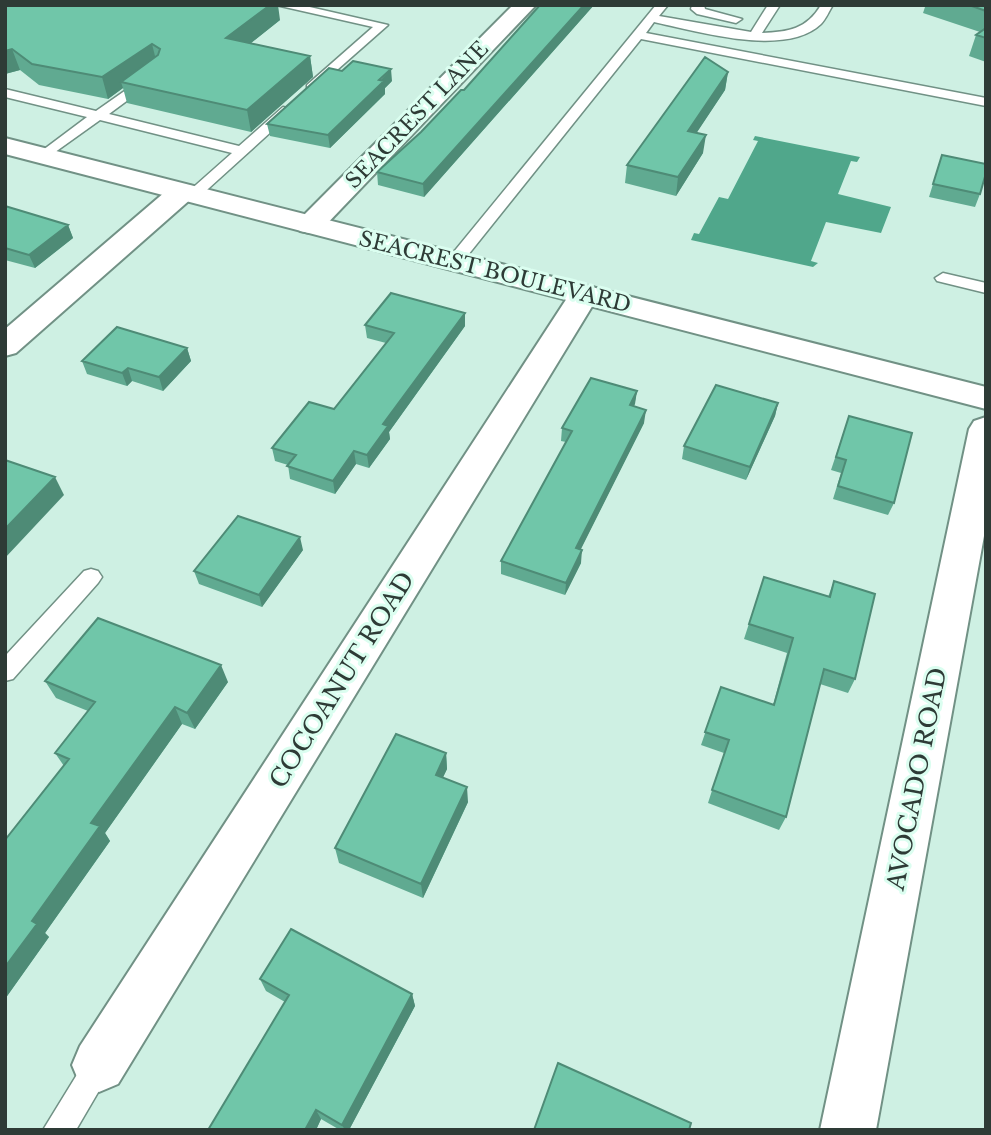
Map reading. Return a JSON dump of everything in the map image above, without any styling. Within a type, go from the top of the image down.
[{"type":"street","name":"SEACREST LANE","points":[[310,225],[524,5]]},
{"type":"street","name":"SEACREST BOULEVARD","points":[[5,146],[986,398]]},
{"type":"street","points":[[5,346],[187,193]]},
{"type":"street","name":"COCOANUT ROAD","points":[[99,1065],[584,295]]},
{"type":"street","name":"AVOCADO ROAD","points":[[848,1130],[986,429]]},
{"type":"lane","points":[[187,193],[242,151],[382,25],[282,5]]},
{"type":"lane","points":[[454,262],[662,5]]},
{"type":"lane","points":[[698,5],[697,9],[701,12],[762,24]]},
{"type":"lane","points":[[754,36],[774,5]]},
{"type":"lane","points":[[651,18],[754,36],[774,36],[808,29],[818,22],[827,5]]},
{"type":"lane","points":[[638,35],[986,102]]},
{"type":"lane","points":[[44,156],[158,71]]},
{"type":"lane","points":[[5,93],[242,151]]},
{"type":"lane","points":[[943,278],[986,288]]},
{"type":"lane","points":[[5,672],[91,577]]},
{"type":"lane","points":[[58,1130],[99,1065]]},
{"type":"shaded area","points":[[755,136],[860,157],[857,162],[851,161],[838,194],[891,207],[881,233],[826,222],[811,261],[818,263],[813,267],[691,240],[694,233],[699,234],[719,197],[728,199],[758,141],[753,140]]},
{"type":"building","points":[[270,5],[226,38],[310,56],[247,110],[121,82],[158,55],[160,49],[152,44],[102,77],[32,64],[12,49],[5,51],[5,7]]},
{"type":"building","points":[[540,5],[584,5],[423,184],[377,172],[464,90]]},
{"type":"building","points":[[969,5],[986,5],[986,11]]},
{"type":"building","points":[[986,28],[986,38],[976,35]]},
{"type":"building","points":[[705,57],[728,72],[688,131],[706,135],[678,177],[627,165]]},
{"type":"building","points":[[353,61],[391,69],[379,80],[384,81],[328,135],[267,124],[329,68],[342,71]]},
{"type":"building","points":[[942,155],[986,164],[980,194],[933,184]]},
{"type":"building","points":[[5,206],[68,225],[29,255],[5,248]]},
{"type":"building","points":[[391,293],[465,313],[383,424],[388,426],[367,455],[354,451],[333,481],[287,466],[296,455],[272,448],[309,402],[334,409],[394,333],[365,325]]},
{"type":"building","points":[[117,327],[187,348],[159,377],[128,368],[122,373],[82,361]]},
{"type":"building","points":[[591,378],[637,391],[630,405],[646,410],[576,548],[582,550],[566,583],[501,561],[572,431],[562,428]]},
{"type":"building","points":[[716,385],[778,403],[750,467],[684,446]]},
{"type":"building","points":[[849,416],[912,433],[894,503],[838,486],[846,460],[836,457]]},
{"type":"building","points":[[5,460],[55,477],[5,529]]},
{"type":"building","points":[[238,516],[300,537],[259,595],[194,571]]},
{"type":"building","points":[[764,577],[830,597],[834,581],[875,594],[855,679],[824,669],[786,817],[712,790],[729,740],[705,732],[721,687],[774,705],[793,638],[749,624]]},
{"type":"building","points":[[98,618],[221,665],[187,713],[175,707],[91,823],[100,826],[32,921],[37,924],[5,967],[5,840],[69,759],[55,753],[95,702],[45,681]]},
{"type":"building","points":[[396,734],[446,753],[436,775],[467,787],[421,884],[335,848]]},
{"type":"building","points":[[291,929],[412,994],[342,1125],[316,1110],[305,1130],[208,1130],[289,995],[260,979]]},
{"type":"building","points":[[558,1063],[691,1123],[689,1130],[534,1130]]}]
